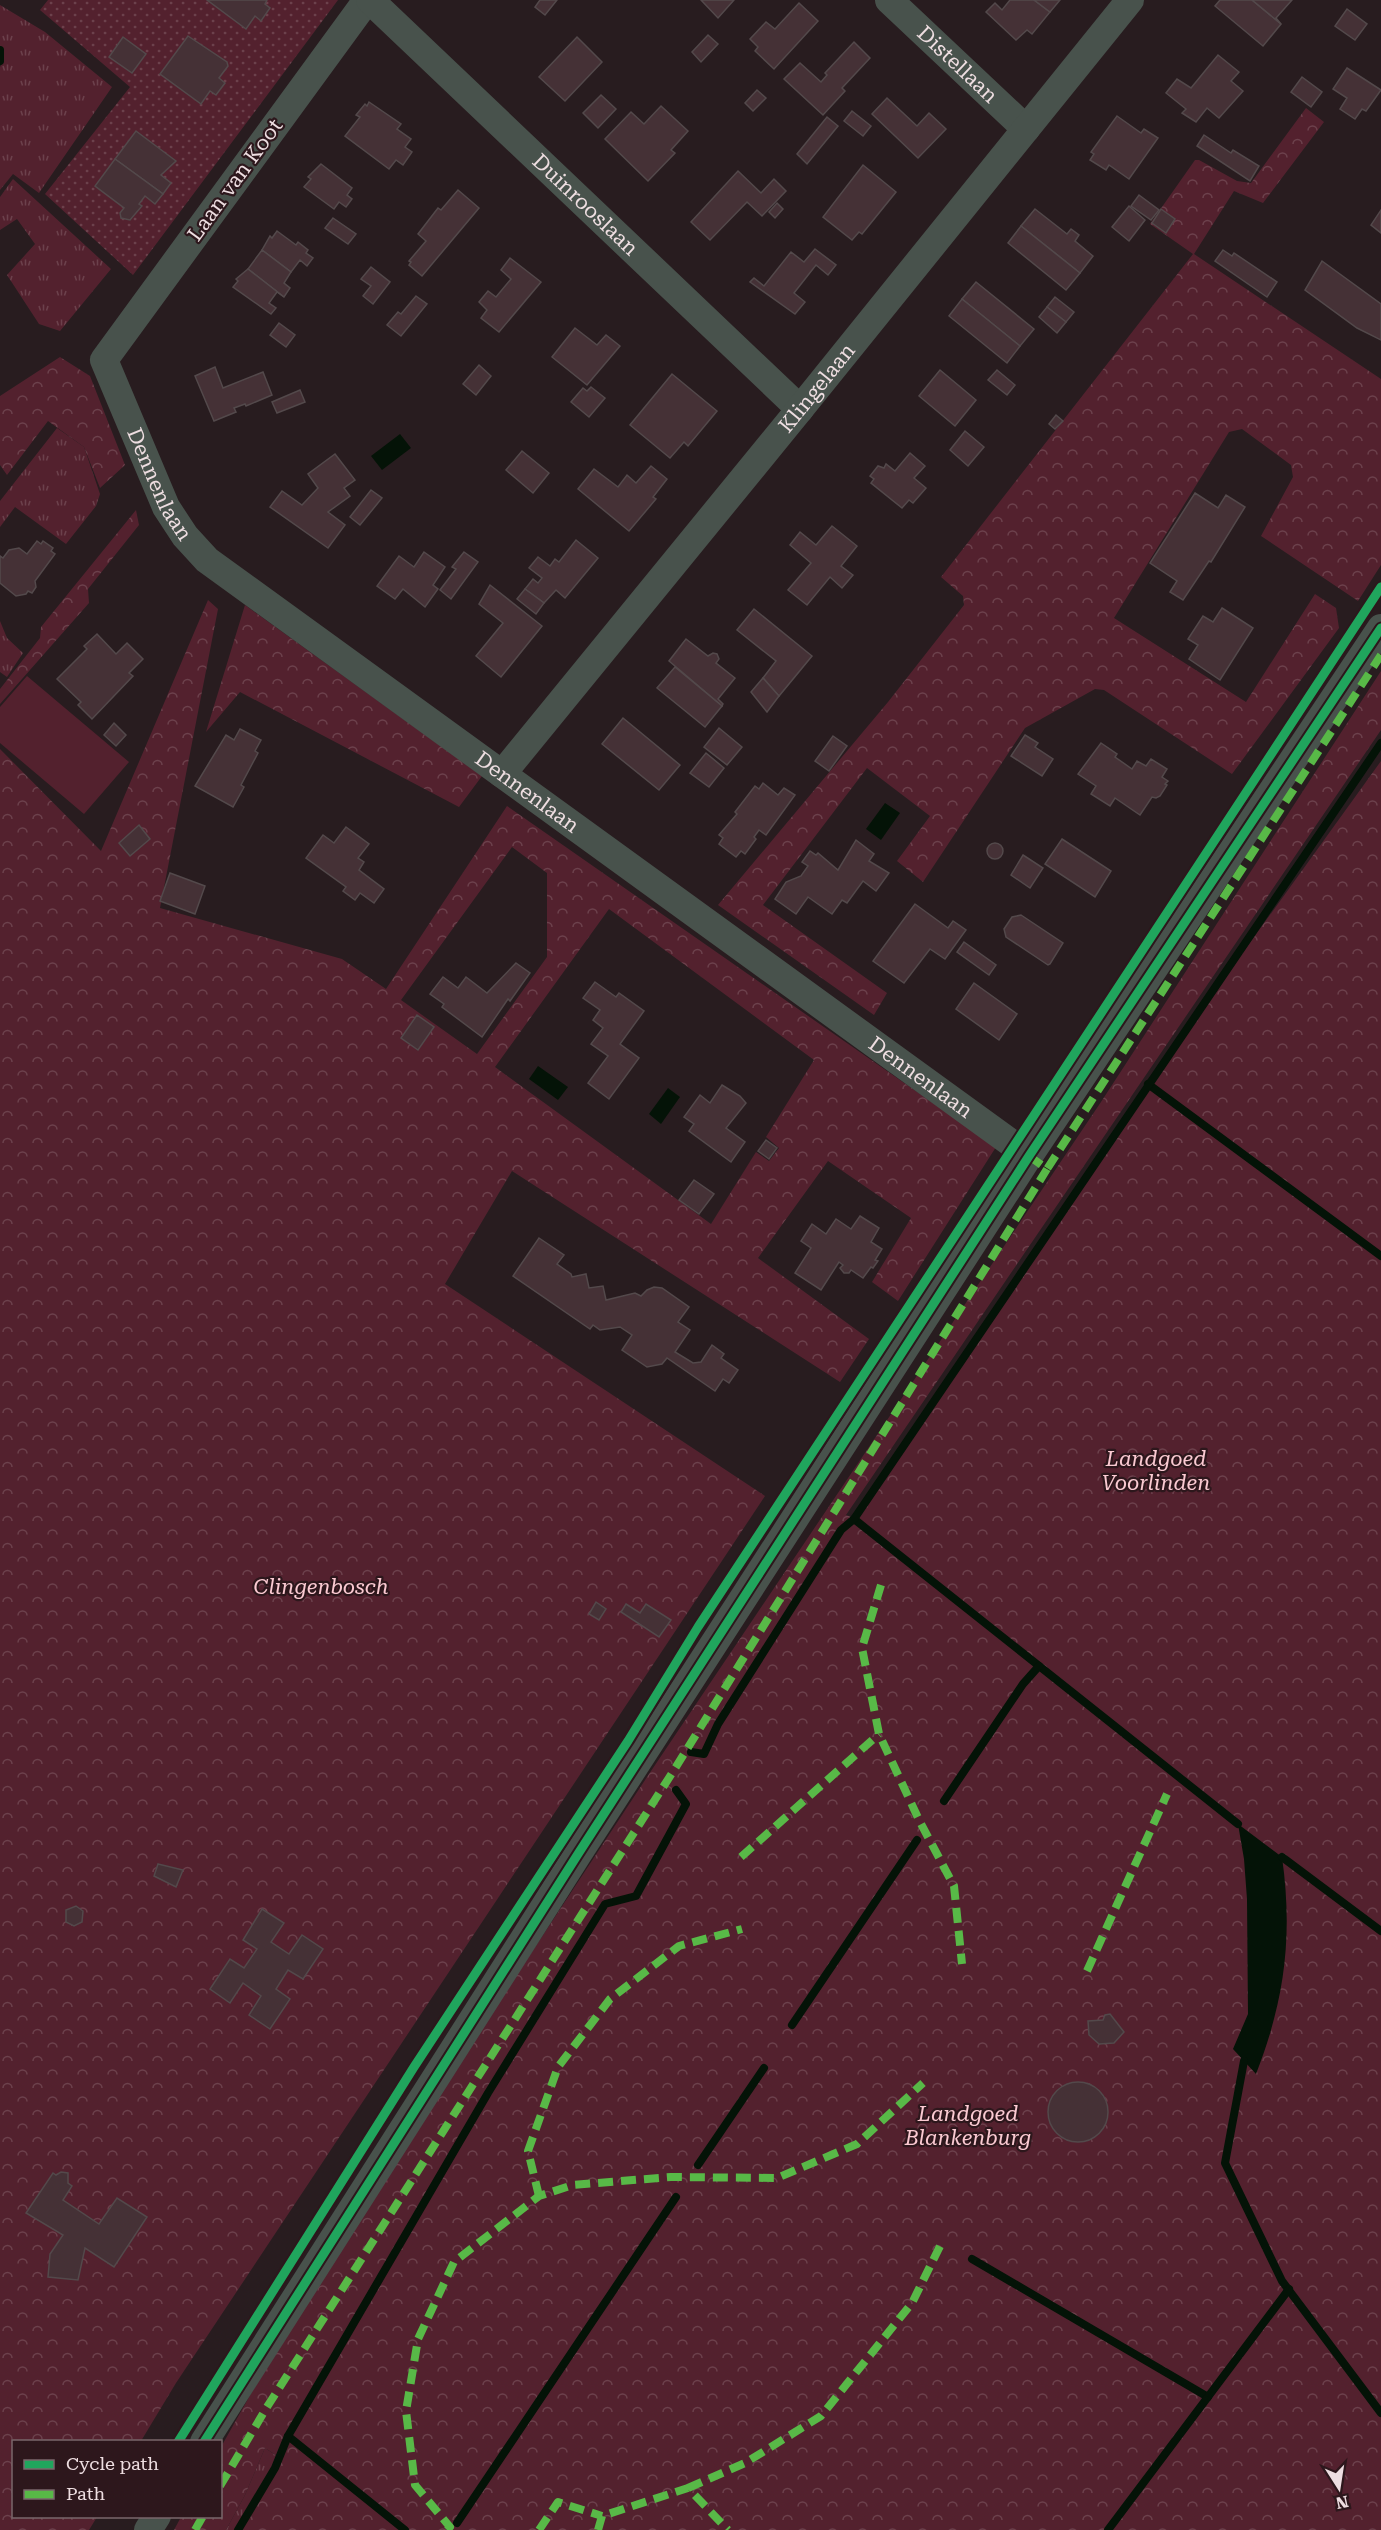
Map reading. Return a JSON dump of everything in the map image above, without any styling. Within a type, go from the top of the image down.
[{"type":"street","name":"Laan van Koot","points":[[104,360],[368,0]]},
{"type":"street","name":"Duinrooslaan","points":[[368,0],[800,410]]},
{"type":"street","name":"Distellaan","points":[[889,0],[1026,129]]},
{"type":"street","name":"Klingelaan","points":[[502,774],[800,410],[1130,0]]},
{"type":"street","name":"Dennenlaan","points":[[104,360],[166,507],[184,536],[207,560],[1029,1156]]},
{"type":"street","points":[[205,2440],[578,1854],[1029,1156],[1381,628]]},
{"type":"green space","points":[[48,0],[338,0],[133,275],[45,194],[130,87],[40,10]]},
{"type":"green space","points":[[0,5],[45,32],[112,87],[39,193],[13,174],[0,190],[0,67],[4,61],[4,50],[0,46]]},
{"type":"green space","points":[[1306,108],[1324,122],[1263,203],[1234,191],[1194,254],[1381,379],[1381,565],[1358,601],[1261,536],[1293,477],[1291,465],[1242,429],[1229,432],[1114,618],[1246,702],[1315,594],[1336,608],[1339,628],[1232,774],[1104,690],[1095,689],[1025,728],[923,882],[897,861],[930,816],[867,768],[763,905],[887,993],[874,1015],[718,905],[888,702],[964,605],[963,596],[941,577],[1193,254],[1150,224],[1195,160],[1237,181],[1251,183]]},
{"type":"green space","points":[[13,179],[111,269],[60,331],[39,324],[7,275],[35,244],[17,219],[0,230],[0,197]]},
{"type":"green space","points":[[60,357],[90,376],[125,465],[100,488],[84,447],[48,421],[7,475],[0,465],[0,396]]},
{"type":"green space","points":[[57,428],[84,447],[100,494],[96,506],[66,544],[15,507],[0,527],[0,501]]},
{"type":"green space","points":[[136,510],[139,525],[88,589],[89,603],[0,704],[0,689],[40,638],[41,627]]},
{"type":"green space","name":"Clingenbosch","points":[[208,600],[218,609],[160,908],[342,959],[386,989],[507,806],[996,1147],[898,1301],[872,1282],[911,1218],[828,1161],[758,1258],[869,1339],[840,1382],[512,1171],[445,1284],[765,1496],[176,2383],[142,2440],[12,2440],[12,2518],[96,2518],[89,2530],[0,2530],[0,749],[101,851]],"holes":[[[512,847],[547,873],[547,957],[477,1054],[401,1000]],[[609,909],[814,1060],[766,1137],[779,1148],[769,1161],[756,1152],[711,1224],[495,1067]]]},
{"type":"green space","points":[[245,605],[482,776],[459,807],[240,692],[206,732]]},
{"type":"green space","points":[[0,621],[7,638],[23,653],[7,677],[0,672]]},
{"type":"green space","name":"Landgoed Blankenburg","points":[[1381,671],[1381,730],[846,1515],[854,1518],[1148,1084],[1381,761],[1381,2530],[238,2530],[279,2457],[265,2448],[245,2495],[226,2530],[174,2530],[180,2518],[222,2518],[222,2445],[253,2390],[445,2084],[649,1774],[1101,1102]]},
{"type":"green space","points":[[27,676],[129,762],[84,814],[0,743],[0,707]]},
{"type":"green space","points":[[265,2448],[388,2530],[226,2530],[245,2495]]},
{"type":"shaded area","points":[[400,434],[411,448],[382,470],[371,456]]},
{"type":"shaded area","points":[[885,803],[900,813],[881,840],[866,829]]},
{"type":"shaded area","points":[[538,1066],[568,1087],[558,1100],[529,1079]]},
{"type":"shaded area","points":[[668,1088],[680,1097],[661,1124],[649,1114]]},
{"type":"shaded area","points":[[1238,1824],[1282,1857],[1287,1913],[1280,1993],[1266,2047],[1256,2074],[1233,2049],[1248,2014],[1247,1899]]},
{"type":"building","points":[[207,0],[267,0],[265,4],[270,8],[261,21],[255,16],[246,29]]},
{"type":"building","points":[[540,0],[557,0],[545,15],[535,7]]},
{"type":"building","points":[[701,0],[734,0],[718,18]]},
{"type":"building","points":[[1010,0],[1034,0],[1050,12],[1032,34],[1027,30],[1016,40],[986,12],[995,3],[1002,10]]},
{"type":"building","points":[[1034,0],[1060,0],[1050,12]]},
{"type":"building","points":[[1220,0],[1252,0],[1281,24],[1263,46],[1215,6]]},
{"type":"building","points":[[1252,0],[1292,0],[1276,18],[1281,24]]},
{"type":"building","points":[[799,3],[818,21],[774,69],[755,51],[758,47],[750,39],[766,22],[775,29]]},
{"type":"building","points":[[1347,9],[1367,24],[1355,40],[1335,26]]},
{"type":"building","points":[[708,35],[718,44],[701,62],[692,52]]},
{"type":"building","points":[[188,36],[227,62],[228,66],[219,78],[225,83],[216,95],[210,91],[201,104],[160,74]]},
{"type":"building","points":[[123,37],[146,54],[132,73],[109,57]]},
{"type":"building","points":[[577,37],[602,62],[565,101],[539,77]]},
{"type":"building","points":[[854,42],[870,58],[842,88],[845,91],[823,115],[784,79],[800,63],[821,82],[827,75],[825,73]]},
{"type":"building","points":[[1218,55],[1239,72],[1231,81],[1243,91],[1219,118],[1207,108],[1196,122],[1182,113],[1186,109],[1166,93],[1177,79],[1191,88]]},
{"type":"building","points":[[1347,68],[1381,90],[1366,111],[1362,109],[1355,119],[1340,109],[1347,98],[1333,89]]},
{"type":"building","points":[[1302,77],[1322,92],[1311,107],[1291,92]]},
{"type":"building","points":[[757,90],[766,98],[753,111],[745,103]]},
{"type":"building","points":[[601,95],[616,109],[598,128],[583,113]]},
{"type":"building","points":[[887,98],[917,126],[929,113],[946,129],[918,158],[872,114]]},
{"type":"building","points":[[369,102],[401,124],[397,129],[411,139],[405,147],[412,152],[403,165],[396,160],[389,169],[345,136],[360,117],[356,115]]},
{"type":"building","points":[[661,106],[688,131],[671,150],[675,153],[648,181],[605,139],[631,112],[644,124]]},
{"type":"building","points":[[852,111],[871,126],[863,136],[844,121]]},
{"type":"building","points":[[1117,116],[1141,133],[1144,129],[1158,138],[1129,179],[1109,165],[1106,170],[1090,160],[1094,154],[1091,152]]},
{"type":"building","points":[[827,117],[838,126],[807,164],[797,154]]},
{"type":"building","points":[[136,131],[176,161],[161,175],[171,183],[163,194],[115,159]]},
{"type":"building","points":[[1204,135],[1231,153],[1233,150],[1259,166],[1250,181],[1197,146]]},
{"type":"building","points":[[115,159],[163,194],[155,204],[145,196],[139,204],[142,206],[130,220],[121,218],[120,213],[124,208],[95,186]]},
{"type":"building","points":[[321,164],[352,188],[347,195],[352,199],[346,207],[339,202],[334,209],[304,187],[311,179],[308,177]]},
{"type":"building","points":[[863,165],[896,192],[862,234],[859,232],[852,240],[823,217]]},
{"type":"building","points":[[738,171],[761,193],[774,179],[786,191],[762,216],[747,202],[710,240],[691,222]]},
{"type":"building","points":[[458,190],[479,208],[422,276],[409,265],[411,262],[409,261],[426,241],[418,234],[438,208],[441,210]]},
{"type":"building","points":[[1139,195],[1159,210],[1151,220],[1131,206]]},
{"type":"building","points":[[777,203],[783,209],[775,218],[769,212]]},
{"type":"building","points":[[1129,206],[1145,220],[1129,241],[1112,227]]},
{"type":"building","points":[[1035,209],[1067,234],[1071,229],[1079,235],[1075,241],[1093,256],[1080,273],[1021,226]]},
{"type":"building","points":[[1161,209],[1175,219],[1166,233],[1152,223]]},
{"type":"building","points":[[1381,210],[1381,233],[1371,225]]},
{"type":"building","points":[[333,218],[356,234],[348,244],[325,228]]},
{"type":"building","points":[[1021,226],[1080,273],[1066,290],[1008,243]]},
{"type":"building","points":[[277,231],[296,245],[298,242],[308,250],[306,253],[313,258],[307,266],[300,260],[291,272],[262,250],[270,236],[272,238]]},
{"type":"building","points":[[815,249],[836,265],[828,275],[816,265],[794,293],[805,302],[795,314],[750,282],[754,278],[764,286],[791,252],[804,262]]},
{"type":"building","points":[[262,250],[291,272],[284,283],[290,288],[284,297],[248,269]]},
{"type":"building","points":[[1223,250],[1232,256],[1234,253],[1277,282],[1267,297],[1215,261]]},
{"type":"building","points":[[510,258],[541,282],[499,332],[481,318],[487,310],[479,302],[488,291],[496,297],[511,279],[501,270]]},
{"type":"building","points":[[1322,261],[1381,304],[1381,340],[1357,328],[1305,290]]},
{"type":"building","points":[[371,267],[390,282],[373,304],[363,296],[371,286],[361,279]]},
{"type":"building","points":[[248,269],[284,297],[277,292],[269,303],[276,308],[271,314],[233,287],[238,281],[236,279]]},
{"type":"building","points":[[976,282],[1034,329],[1020,346],[962,299]]},
{"type":"building","points":[[416,296],[427,304],[401,336],[387,325],[398,312],[401,314]]},
{"type":"building","points":[[1055,297],[1074,312],[1066,322],[1047,307]]},
{"type":"building","points":[[962,299],[1020,346],[1007,363],[949,316]]},
{"type":"building","points":[[1047,307],[1066,322],[1057,333],[1039,317]]},
{"type":"building","points":[[279,323],[295,335],[286,347],[270,335]]},
{"type":"building","points":[[575,328],[597,345],[606,335],[620,346],[587,385],[552,357]]},
{"type":"building","points":[[479,365],[491,376],[476,395],[463,384]]},
{"type":"building","points":[[215,367],[223,388],[263,372],[272,395],[246,406],[245,404],[234,408],[236,412],[214,421],[195,376]]},
{"type":"building","points":[[940,370],[976,400],[955,426],[919,396]]},
{"type":"building","points":[[997,370],[1015,385],[1007,395],[988,380]]},
{"type":"building","points":[[672,374],[717,411],[688,446],[684,442],[670,458],[630,425]]},
{"type":"building","points":[[591,387],[605,398],[589,417],[571,402],[583,388],[587,391]]},
{"type":"building","points":[[300,390],[305,402],[277,413],[272,402]]},
{"type":"building","points":[[1056,415],[1063,421],[1055,429],[1049,424]]},
{"type":"building","points":[[965,431],[984,447],[968,466],[950,450]]},
{"type":"building","points":[[522,451],[549,473],[533,493],[506,470]]},
{"type":"building","points":[[910,453],[925,466],[914,478],[926,488],[913,503],[909,500],[902,508],[871,483],[874,479],[870,476],[878,466],[884,468],[886,464],[895,471]]},
{"type":"building","points":[[335,454],[355,480],[344,488],[350,496],[328,512],[345,525],[328,548],[270,507],[282,491],[302,505],[318,488],[308,474]]},
{"type":"building","points":[[651,466],[667,479],[653,497],[656,499],[629,531],[578,489],[594,469],[618,487],[627,475],[636,483]]},
{"type":"building","points":[[371,490],[382,498],[360,525],[350,517]]},
{"type":"building","points":[[1195,493],[1218,508],[1226,495],[1245,507],[1211,562],[1209,561],[1183,600],[1170,592],[1177,581],[1150,563]]},
{"type":"building","points":[[832,526],[857,546],[841,566],[853,575],[842,588],[830,577],[807,605],[788,590],[811,563],[790,545],[800,532],[816,545]]},
{"type":"building","points":[[576,540],[598,558],[565,598],[556,590],[544,603],[525,589],[533,579],[538,583],[542,578],[529,568],[538,557],[550,566],[555,559],[559,562]]},
{"type":"building","points":[[37,541],[41,544],[43,541],[53,548],[51,551],[55,554],[35,581],[36,587],[32,593],[28,591],[26,594],[16,596],[0,583],[0,556],[3,558],[9,550],[19,548],[27,554]]},
{"type":"building","points":[[424,552],[445,567],[433,585],[438,589],[425,607],[403,589],[395,599],[377,586],[399,556],[414,567]]},
{"type":"building","points":[[464,552],[478,562],[451,599],[440,590],[456,569],[452,567]]},
{"type":"building","points":[[490,585],[542,626],[501,677],[476,656],[503,623],[479,604]]},
{"type":"building","points":[[525,589],[544,603],[536,614],[517,599]]},
{"type":"building","points":[[1222,608],[1253,628],[1220,680],[1189,659],[1198,645],[1188,639],[1203,616],[1213,622]]},
{"type":"building","points":[[754,609],[812,656],[779,696],[763,678],[776,661],[737,630]]},
{"type":"building","points":[[97,634],[116,654],[127,643],[143,659],[129,673],[133,676],[92,719],[78,705],[81,702],[57,679],[87,649],[84,646]]},
{"type":"building","points":[[686,639],[708,656],[713,653],[717,654],[719,659],[716,663],[735,678],[718,699],[723,704],[722,706],[669,661]]},
{"type":"building","points":[[675,667],[722,706],[705,727],[657,688]]},
{"type":"building","points":[[763,678],[779,696],[767,712],[751,692]]},
{"type":"building","points":[[623,718],[680,765],[659,790],[602,744]]},
{"type":"building","points":[[114,723],[126,735],[116,746],[104,735]]},
{"type":"building","points":[[719,728],[742,747],[727,765],[704,747]]},
{"type":"building","points":[[240,729],[261,740],[255,751],[258,753],[241,785],[244,787],[233,807],[195,786],[226,735],[234,740]]},
{"type":"building","points":[[1025,735],[1038,743],[1035,747],[1053,759],[1042,776],[1011,756]]},
{"type":"building","points":[[833,736],[847,746],[829,771],[815,761]]},
{"type":"building","points":[[1101,743],[1117,754],[1115,757],[1132,769],[1137,761],[1146,766],[1151,759],[1167,769],[1162,777],[1168,781],[1165,784],[1167,785],[1160,796],[1152,797],[1140,815],[1115,798],[1110,806],[1091,794],[1096,786],[1078,774]]},
{"type":"building","points":[[706,753],[724,768],[709,787],[690,773]]},
{"type":"building","points":[[763,783],[778,795],[784,788],[795,795],[766,835],[759,830],[754,837],[756,839],[745,854],[741,851],[736,857],[719,844],[723,838],[719,835],[737,814],[735,812],[755,786],[759,789]]},
{"type":"building","points":[[139,825],[150,839],[130,856],[119,843]]},
{"type":"building","points":[[346,827],[369,844],[358,858],[364,862],[359,870],[384,889],[374,903],[360,893],[355,900],[343,891],[346,887],[306,858],[323,835],[334,843]]},
{"type":"building","points":[[1062,839],[1111,871],[1095,897],[1045,864]]},
{"type":"building","points":[[856,840],[874,854],[869,861],[889,873],[876,891],[863,881],[847,903],[842,900],[832,914],[808,897],[796,914],[775,899],[786,882],[801,876],[808,866],[802,862],[810,851],[816,855],[818,853],[838,870]]},
{"type":"building","points":[[992,843],[998,843],[1003,851],[1001,857],[992,859],[987,854],[987,848]]},
{"type":"building","points":[[1023,855],[1043,868],[1030,888],[1011,875]]},
{"type":"building","points":[[170,873],[205,886],[195,914],[160,901]]},
{"type":"building","points":[[915,904],[948,928],[953,921],[966,930],[945,959],[930,949],[904,983],[873,961]]},
{"type":"building","points":[[1021,915],[1063,943],[1050,964],[1048,965],[1006,937],[1004,929],[1012,917]]},
{"type":"building","points":[[964,942],[996,965],[989,975],[957,952]]},
{"type":"building","points":[[516,963],[530,973],[510,1001],[508,999],[482,1037],[442,1007],[444,1004],[430,994],[443,977],[458,988],[466,977],[487,993]]},
{"type":"building","points":[[595,982],[616,997],[619,993],[644,1011],[620,1044],[639,1058],[609,1099],[588,1083],[608,1056],[591,1044],[603,1028],[593,1020],[600,1010],[583,998]]},
{"type":"building","points":[[974,983],[1017,1014],[999,1040],[956,1009]]},
{"type":"building","points":[[417,1015],[434,1027],[418,1050],[401,1038]]},
{"type":"building","points":[[722,1085],[740,1096],[746,1103],[726,1128],[745,1142],[731,1162],[689,1131],[694,1124],[684,1117],[700,1095],[710,1103]]},
{"type":"building","points":[[766,1140],[777,1148],[769,1159],[758,1151]]},
{"type":"building","points":[[694,1180],[714,1194],[699,1214],[679,1200]]},
{"type":"building","points":[[860,1216],[879,1228],[871,1242],[882,1249],[875,1260],[878,1261],[863,1278],[851,1270],[849,1273],[844,1273],[840,1268],[843,1265],[839,1262],[821,1290],[795,1273],[811,1248],[801,1241],[812,1224],[826,1234],[836,1219],[851,1229]]},
{"type":"building","points":[[539,1238],[564,1255],[557,1264],[572,1277],[586,1274],[589,1288],[603,1286],[606,1300],[635,1293],[641,1296],[654,1287],[662,1288],[689,1307],[678,1322],[690,1330],[675,1352],[693,1363],[701,1362],[712,1345],[724,1354],[721,1358],[738,1370],[729,1383],[723,1379],[715,1391],[667,1358],[662,1364],[647,1367],[622,1350],[632,1335],[620,1327],[600,1330],[593,1325],[590,1329],[513,1276]]},
{"type":"building","points":[[596,1602],[606,1609],[599,1620],[589,1614]]},
{"type":"building","points":[[626,1604],[640,1613],[646,1604],[671,1620],[659,1637],[621,1612]]},
{"type":"building","points":[[158,1864],[183,1870],[176,1887],[154,1876]]},
{"type":"building","points":[[76,1906],[83,1911],[82,1922],[74,1926],[66,1922],[66,1910]]},
{"type":"building","points":[[262,1909],[284,1923],[271,1942],[289,1954],[302,1935],[323,1949],[303,1979],[288,1970],[276,1989],[290,1999],[270,2029],[249,2015],[261,1996],[243,1983],[230,2003],[210,1989],[230,1959],[244,1968],[257,1949],[243,1940]]},
{"type":"building","points":[[1110,2014],[1124,2032],[1114,2043],[1099,2044],[1089,2035],[1088,2021],[1103,2020],[1105,2015]]},
{"type":"building","points":[[1072,2082],[1084,2082],[1095,2087],[1103,2095],[1108,2112],[1106,2124],[1095,2137],[1084,2142],[1072,2142],[1061,2137],[1053,2129],[1048,2118],[1048,2106],[1053,2095],[1061,2087]]},
{"type":"building","points":[[61,2172],[68,2173],[68,2183],[72,2186],[63,2200],[99,2224],[117,2198],[147,2217],[114,2267],[85,2248],[78,2280],[48,2277],[50,2254],[63,2235],[26,2213],[53,2173],[56,2175]]},
{"type":"waterway","points":[[0,50],[0,61]]},
{"type":"waterway","points":[[691,1752],[704,1754],[718,1724],[841,1530],[854,1519],[1381,743]]},
{"type":"waterway","points":[[1148,1084],[1381,1256]]},
{"type":"waterway","points":[[854,1519],[1238,1824]]},
{"type":"waterway","points":[[944,1801],[1023,1684],[1039,1666]]},
{"type":"waterway","points":[[238,2530],[275,2468],[288,2436],[488,2093],[605,1904],[636,1896],[686,1804],[676,1790]]},
{"type":"waterway","points":[[792,2025],[917,1840]]},
{"type":"waterway","points":[[1282,1857],[1381,1931]]},
{"type":"waterway","points":[[1244,2061],[1225,2163],[1282,2281],[1381,2413]]},
{"type":"waterway","points":[[698,2165],[764,2068]]},
{"type":"waterway","points":[[457,2523],[676,2197]]},
{"type":"waterway","points":[[972,2259],[1208,2397]]},
{"type":"waterway","points":[[1108,2530],[1289,2289]]},
{"type":"waterway","points":[[288,2436],[405,2530]]},
{"type":"marked path","points":[[1029,1156],[1047,1169],[1381,655]]},
{"type":"marked path","points":[[222,2483],[267,2407],[674,1770],[1047,1169]]},
{"type":"marked path","points":[[881,1585],[862,1648],[879,1734],[920,1822],[954,1886],[962,1964]]},
{"type":"marked path","points":[[741,1857],[879,1734]]},
{"type":"marked path","points":[[1087,1971],[1167,1794]]},
{"type":"marked path","points":[[539,2196],[528,2151],[558,2067],[610,1999],[679,1946],[742,1929]]},
{"type":"marked path","points":[[447,2530],[450,2527],[415,2485],[406,2411],[418,2339],[454,2262],[539,2196],[573,2185],[671,2177],[777,2178],[857,2144],[923,2083]]},
{"type":"marked path","points":[[688,2488],[745,2463],[821,2416],[912,2303],[941,2244]]},
{"type":"marked path","points":[[598,2530],[602,2516],[688,2488],[728,2530]]},
{"type":"marked path","points":[[539,2530],[558,2502],[602,2516]]},
{"type":"marked path","points":[[195,2530],[202,2518]]},
{"type":"cycle path","points":[[179,2440],[414,2067],[628,1741],[698,1627],[1381,587]]},
{"type":"cycle path","points":[[205,2440],[578,1854],[1029,1156],[1381,628]]},
{"type":"park label","name":"Landgoed Voorlinden","points":[[1156,1471]]}]
